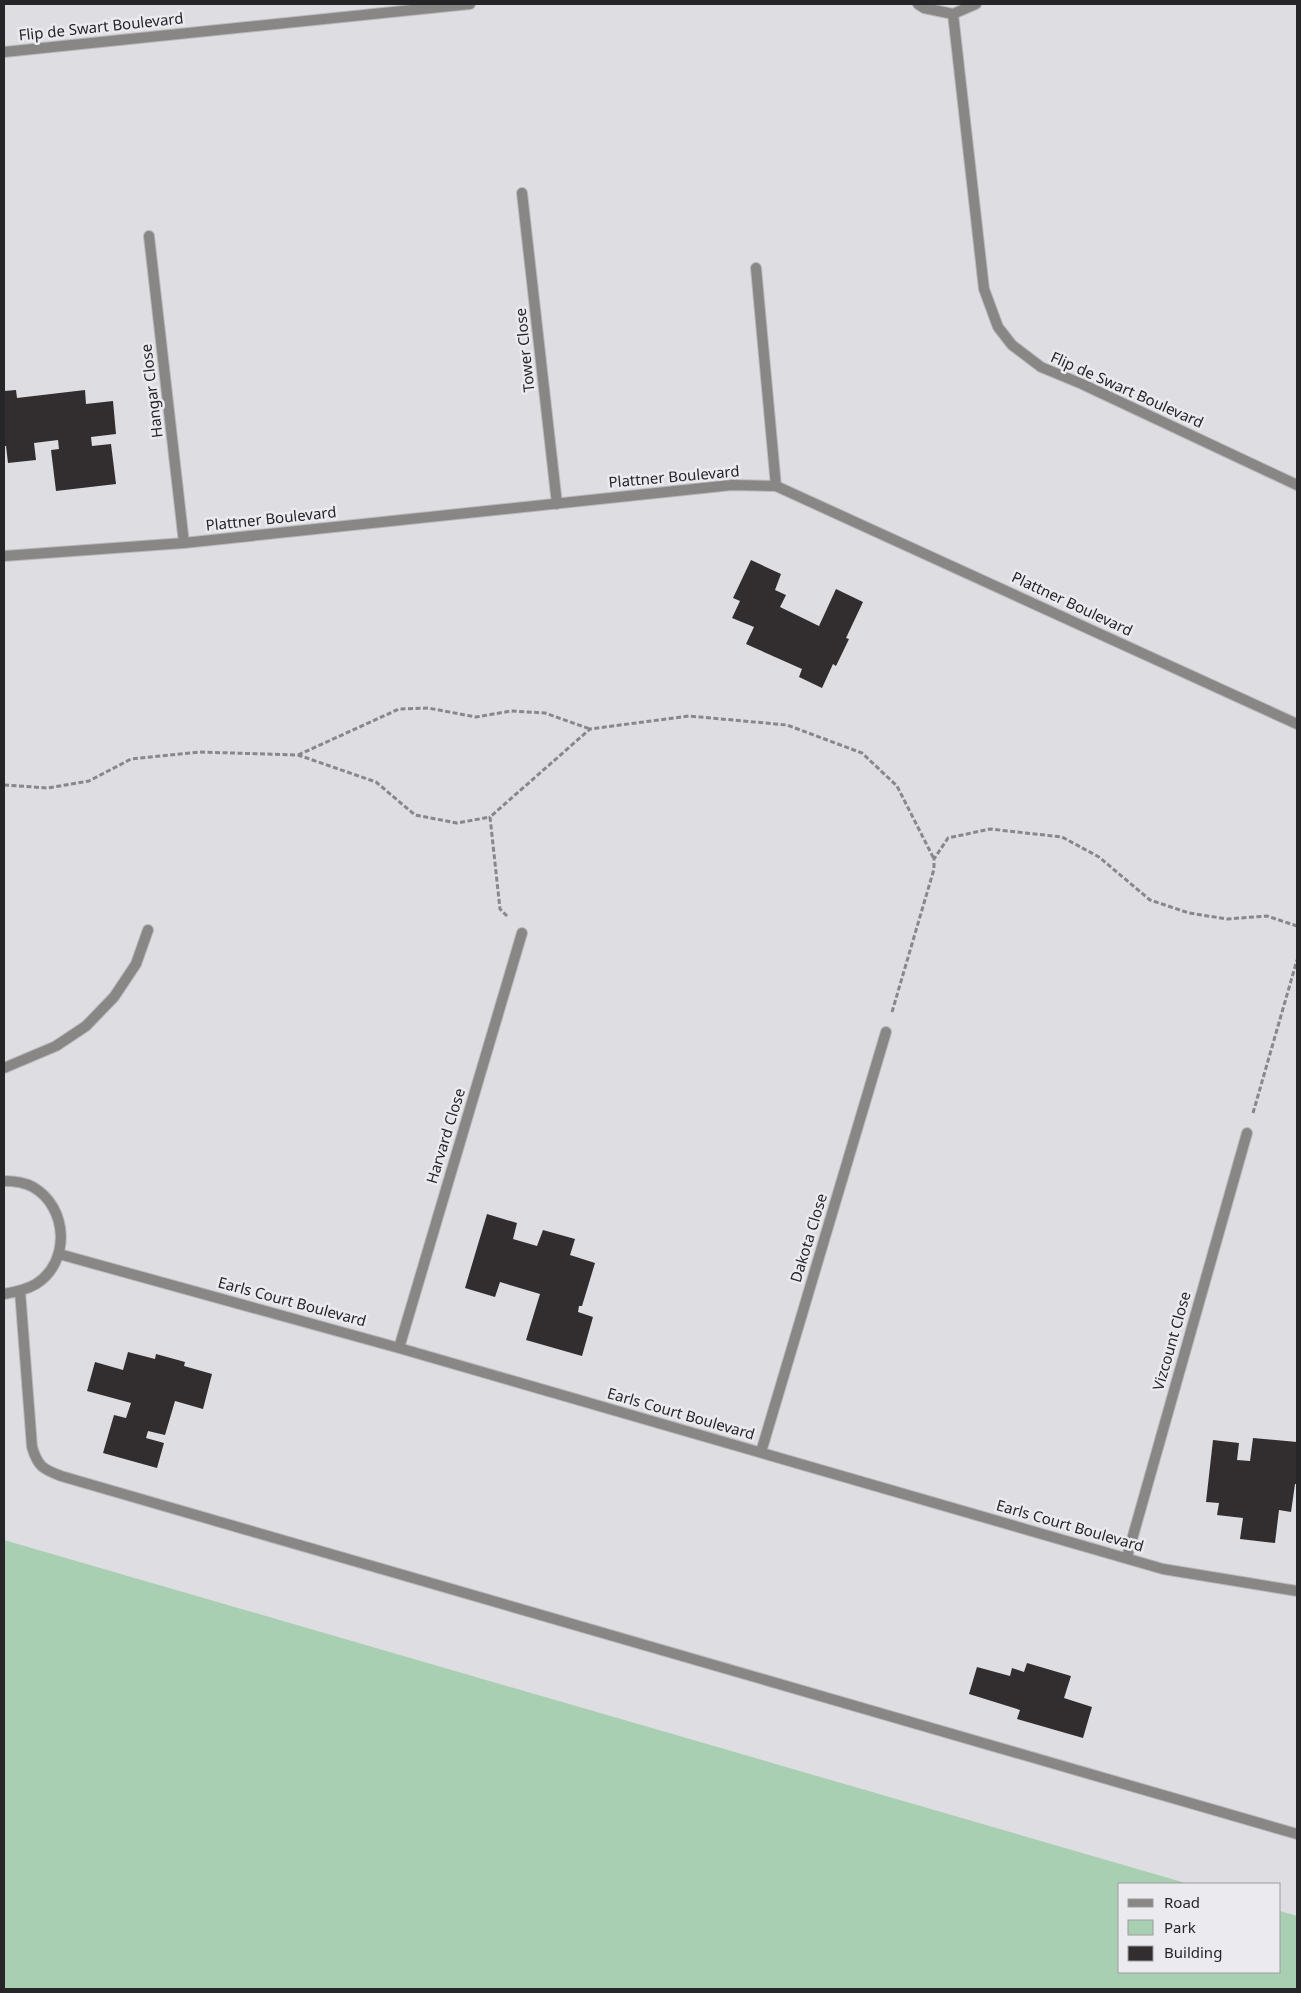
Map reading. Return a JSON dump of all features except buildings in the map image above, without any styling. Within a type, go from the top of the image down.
[{"type":"street","name":"Flip de Swart Boulevard","points":[[4,52],[470,4]]},
{"type":"street","points":[[918,4],[924,8],[953,14],[976,4]]},
{"type":"street","name":"Flip de Swart Boulevard","points":[[953,14],[984,289],[998,327],[1012,345],[1041,367],[1082,384],[1297,485]]},
{"type":"street","name":"Tower Close","points":[[522,193],[557,504]]},
{"type":"street","name":"Hangar Close","points":[[149,236],[184,543]]},
{"type":"street","points":[[756,268],[776,486]]},
{"type":"street","name":"Plattner Boulevard","points":[[4,556],[184,543],[732,485],[776,486],[1297,724]]},
{"type":"street","points":[[4,1068],[56,1046],[86,1026],[114,997],[136,964],[148,930]]},
{"type":"street","name":"Harvard Close","points":[[398,1348],[522,933]]},
{"type":"street","name":"Dakota Close","points":[[761,1452],[886,1032]]},
{"type":"street","name":"Vizcount Close","points":[[1126,1557],[1247,1133]]},
{"type":"street","points":[[4,1180],[16,1181],[33,1187],[48,1200],[58,1216],[62,1235],[59,1254],[50,1271],[37,1283],[20,1291],[4,1294]]},
{"type":"street","name":"Earls Court Boulevard","points":[[59,1254],[398,1348],[1163,1569],[1297,1590]]},
{"type":"street","points":[[20,1291],[32,1447],[36,1460],[43,1469],[61,1476],[1297,1834]]},
{"type":"path","points":[[298,755],[399,709],[428,708],[476,717],[511,711],[545,713],[590,729],[689,716],[787,725],[862,753],[897,786],[934,860],[934,869],[886,1032]]},
{"type":"path","points":[[4,785],[48,788],[89,781],[131,759],[199,752],[298,755],[376,782],[415,815],[457,823],[490,817],[590,729]]},
{"type":"path","points":[[490,817],[500,909],[522,933]]},
{"type":"path","points":[[934,860],[948,838],[990,828],[1062,837],[1099,857],[1150,900],[1189,913],[1227,919],[1267,916],[1297,926]]},
{"type":"path","points":[[1247,1133],[1297,960]]},
{"type":"green space","points":[[4,1540],[1186,1883],[1118,1883],[1118,1973],[1281,1973],[1281,1911],[1297,1916],[1297,1989],[4,1989]]}]
